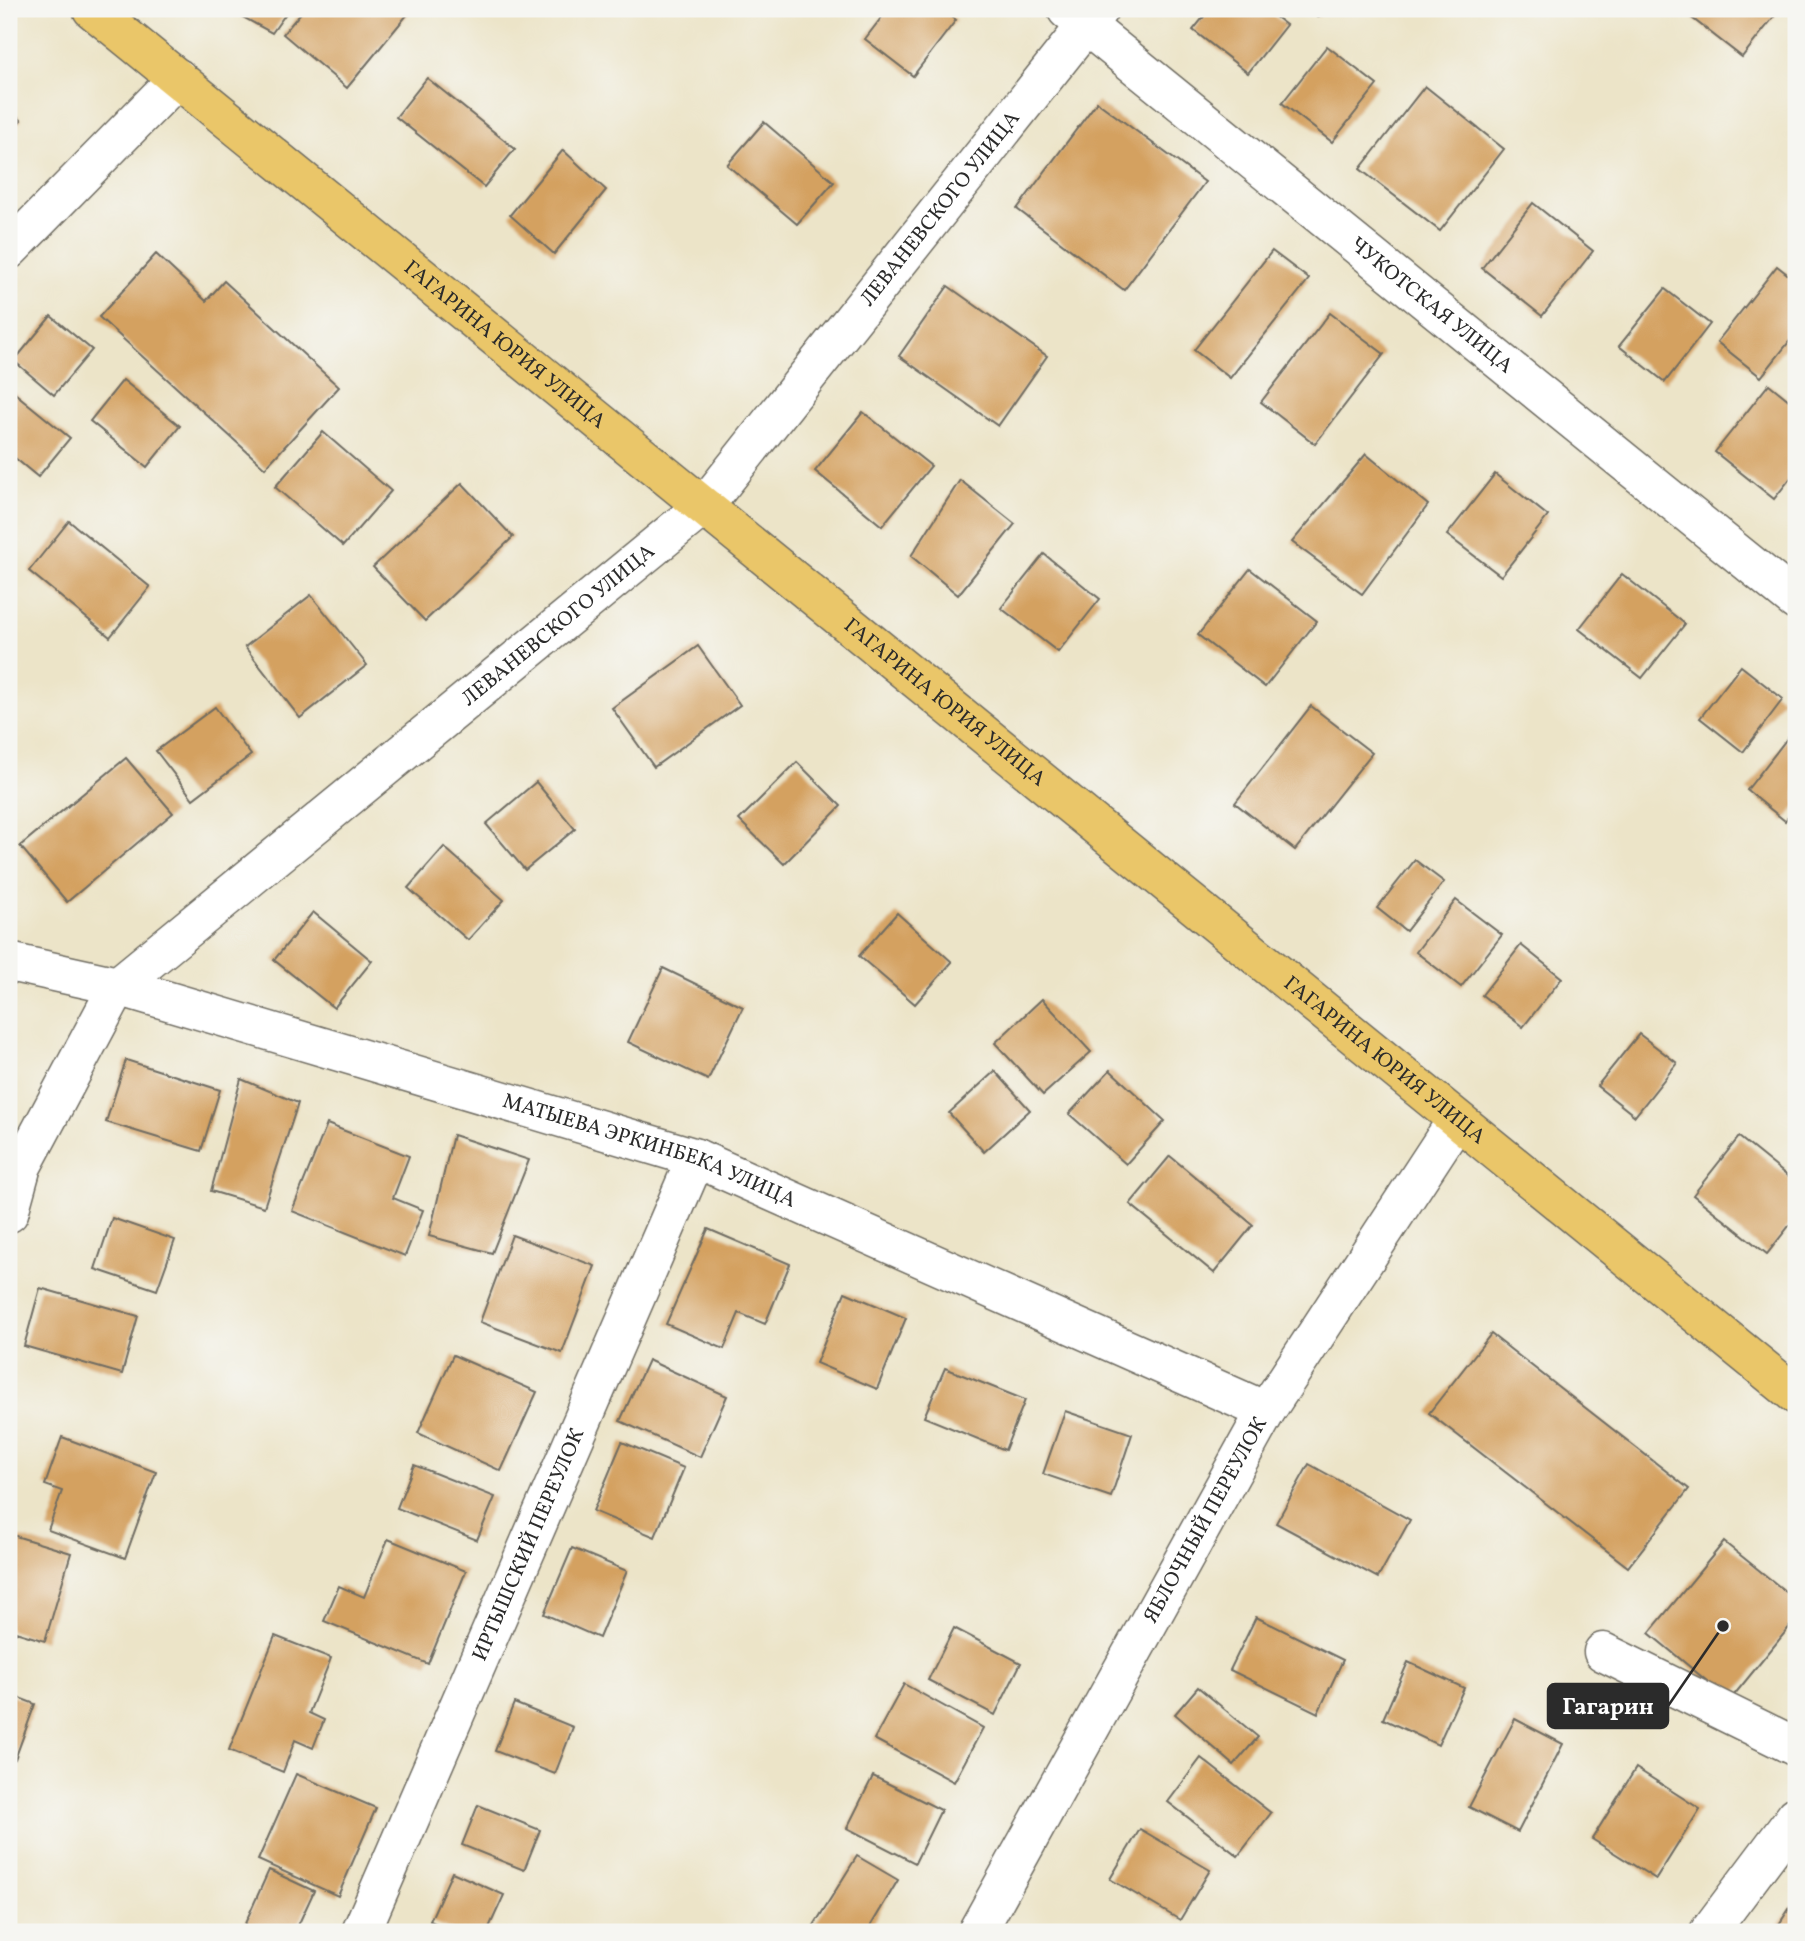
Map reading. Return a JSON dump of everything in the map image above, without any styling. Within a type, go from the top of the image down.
[{"type":"main road","name":"ГАГАРИНА ЮРИЯ УЛИЦА","points":[[92,9],[1796,1395]]},
{"type":"street","name":"ЛЕВАНЕВСКОГО УЛИЦА","points":[[9,1213],[22,1166],[118,986],[705,505],[1083,14]]},
{"type":"street","name":"ЧУКОТСКАЯ УЛИЦА","points":[[1083,14],[1796,601]]},
{"type":"street","points":[[9,250],[178,78]]},
{"type":"street","name":"МАТЫЕВА ЭРКИНБЕКА УЛИЦА","points":[[9,962],[118,986],[696,1158],[1266,1411]]},
{"type":"street","name":"ЯБЛОЧНЫЙ ПЕРЕУЛОК","points":[[977,1932],[1266,1411],[1456,1121]]},
{"type":"street","name":"ИРТЫШСКИЙ ПЕРЕУЛОК","points":[[361,1932],[696,1158]]},
{"type":"street","points":[[1603,1652],[1796,1747]]},
{"type":"street","points":[[1709,1932],[1796,1816]]},
{"type":"building","points":[[243,9],[289,9],[272,33],[241,16]]},
{"type":"building","points":[[304,9],[412,9],[347,88],[283,34]]},
{"type":"building","points":[[888,9],[942,9],[956,20],[913,76],[865,39]]},
{"type":"building","points":[[1210,9],[1265,9],[1286,25],[1248,73],[1193,30]]},
{"type":"building","points":[[1309,9],[1325,9],[1318,17]]},
{"type":"building","points":[[1700,9],[1780,9],[1742,57],[1692,18]]},
{"type":"building","points":[[1327,46],[1377,85],[1332,142],[1282,103]]},
{"type":"building","points":[[427,78],[515,149],[484,187],[396,117]]},
{"type":"building","points":[[1425,86],[1504,149],[1440,231],[1360,169]]},
{"type":"building","points":[[1097,102],[1205,182],[1124,290],[1017,209]]},
{"type":"building","points":[[9,108],[21,120],[9,133]]},
{"type":"building","points":[[764,122],[834,182],[797,224],[727,165]]},
{"type":"building","points":[[563,150],[606,190],[554,254],[510,215]]},
{"type":"building","points":[[1533,203],[1593,251],[1542,316],[1482,268]]},
{"type":"building","points":[[1272,251],[1309,279],[1230,378],[1194,350]]},
{"type":"building","points":[[156,254],[206,301],[224,281],[339,387],[265,468],[99,317]]},
{"type":"building","points":[[1777,266],[1796,281],[1796,333],[1761,377],[1717,342]]},
{"type":"building","points":[[948,286],[1047,356],[998,426],[899,356]]},
{"type":"building","points":[[1665,289],[1710,324],[1665,382],[1619,346]]},
{"type":"building","points":[[1330,313],[1384,354],[1315,444],[1261,402]]},
{"type":"building","points":[[51,316],[92,350],[54,395],[14,361]]},
{"type":"building","points":[[123,380],[180,426],[147,467],[90,421]]},
{"type":"building","points":[[1769,384],[1796,406],[1796,471],[1774,499],[1715,452]]},
{"type":"building","points":[[11,390],[70,438],[38,477],[9,453]]},
{"type":"building","points":[[863,412],[931,466],[882,526],[815,471]]},
{"type":"building","points":[[323,432],[391,491],[343,546],[275,487]]},
{"type":"building","points":[[1366,454],[1428,505],[1362,594],[1292,542]]},
{"type":"building","points":[[1495,474],[1548,516],[1501,576],[1447,535]]},
{"type":"building","points":[[960,480],[1015,524],[958,595],[911,556]]},
{"type":"building","points":[[462,483],[513,537],[425,621],[373,567]]},
{"type":"building","points":[[69,521],[150,587],[110,637],[29,571]]},
{"type":"building","points":[[1044,554],[1100,599],[1058,652],[1001,608]]},
{"type":"building","points":[[1250,569],[1317,621],[1265,687],[1198,635]]},
{"type":"building","points":[[1622,574],[1685,624],[1642,678],[1579,629]]},
{"type":"building","points":[[311,595],[367,665],[300,718],[245,647]]},
{"type":"building","points":[[698,646],[740,705],[654,767],[612,708]]},
{"type":"building","points":[[1741,666],[1783,699],[1743,752],[1700,718]]},
{"type":"building","points":[[1311,706],[1372,753],[1295,850],[1235,803]]},
{"type":"building","points":[[215,707],[251,755],[193,799],[156,751]]},
{"type":"building","points":[[1796,727],[1796,806],[1785,821],[1747,790]]},
{"type":"building","points":[[126,758],[173,813],[67,902],[20,846]]},
{"type":"building","points":[[797,762],[841,806],[784,864],[739,820]]},
{"type":"building","points":[[536,782],[575,829],[525,870],[486,824]]},
{"type":"building","points":[[444,847],[504,900],[468,940],[408,888]]},
{"type":"building","points":[[1415,860],[1444,882],[1406,931],[1377,908]]},
{"type":"building","points":[[1456,900],[1502,935],[1461,987],[1416,952]]},
{"type":"building","points":[[313,912],[372,961],[334,1008],[274,960]]},
{"type":"building","points":[[897,913],[952,962],[915,1004],[859,956]]},
{"type":"building","points":[[1521,945],[1562,978],[1523,1027],[1482,995]]},
{"type":"building","points":[[663,968],[743,1007],[708,1080],[628,1042]]},
{"type":"building","points":[[1042,999],[1091,1052],[1043,1095],[995,1043]]},
{"type":"building","points":[[1639,1034],[1677,1063],[1635,1116],[1597,1086]]},
{"type":"building","points":[[126,1060],[220,1090],[201,1151],[106,1122]]},
{"type":"building","points":[[1110,1070],[1165,1121],[1126,1164],[1069,1114]]},
{"type":"building","points":[[995,1071],[1030,1110],[984,1152],[949,1113]]},
{"type":"building","points":[[241,1079],[298,1103],[264,1207],[211,1191]]},
{"type":"building","points":[[327,1124],[409,1156],[393,1198],[423,1210],[405,1256],[292,1211]]},
{"type":"building","points":[[453,1135],[529,1160],[492,1253],[429,1236]]},
{"type":"building","points":[[1739,1137],[1796,1183],[1796,1217],[1767,1254],[1693,1195]]},
{"type":"building","points":[[1170,1156],[1253,1225],[1214,1273],[1130,1204]]},
{"type":"building","points":[[112,1218],[175,1240],[157,1290],[95,1269]]},
{"type":"building","points":[[708,1229],[790,1264],[765,1324],[739,1313],[724,1349],[666,1324]]},
{"type":"building","points":[[512,1235],[595,1266],[562,1353],[480,1322]]},
{"type":"building","points":[[40,1288],[138,1316],[122,1374],[24,1346]]},
{"type":"building","points":[[845,1292],[906,1318],[877,1389],[816,1363]]},
{"type":"building","points":[[1491,1334],[1689,1489],[1628,1567],[1429,1413]]},
{"type":"building","points":[[453,1355],[537,1392],[501,1471],[418,1433]]},
{"type":"building","points":[[648,1360],[727,1396],[700,1457],[620,1421]]},
{"type":"building","points":[[945,1368],[1025,1400],[1005,1450],[924,1417]]},
{"type":"building","points":[[1065,1411],[1132,1434],[1111,1497],[1043,1474]]},
{"type":"building","points":[[62,1437],[156,1472],[125,1558],[48,1530],[62,1491],[45,1485]]},
{"type":"building","points":[[622,1442],[684,1468],[655,1537],[593,1511]]},
{"type":"building","points":[[1309,1464],[1410,1520],[1378,1578],[1276,1523]]},
{"type":"building","points":[[414,1465],[495,1497],[477,1540],[397,1508]]},
{"type":"building","points":[[9,1534],[71,1553],[45,1641],[9,1630]]},
{"type":"building","points":[[388,1539],[466,1571],[428,1664],[324,1621],[339,1586],[364,1597]]},
{"type":"building","points":[[1724,1542],[1796,1600],[1796,1619],[1730,1700],[1649,1633]]},
{"type":"building","points":[[572,1548],[627,1571],[599,1638],[544,1614]]},
{"type":"building","points":[[1256,1617],[1343,1660],[1318,1713],[1230,1670]]},
{"type":"building","points":[[954,1628],[1021,1663],[995,1715],[928,1680]]},
{"type":"building","points":[[275,1636],[331,1658],[309,1713],[324,1720],[313,1748],[295,1740],[283,1772],[229,1750]]},
{"type":"building","points":[[1408,1662],[1464,1688],[1438,1745],[1383,1719]]},
{"type":"building","points":[[904,1684],[983,1728],[954,1782],[874,1739]]},
{"type":"building","points":[[1198,1687],[1258,1737],[1234,1765],[1175,1714]]},
{"type":"building","points":[[9,1694],[35,1704],[15,1759],[9,1756]]},
{"type":"building","points":[[514,1703],[573,1727],[555,1774],[495,1751]]},
{"type":"building","points":[[1515,1719],[1563,1744],[1518,1832],[1469,1807]]},
{"type":"building","points":[[1201,1758],[1271,1813],[1238,1856],[1168,1802]]},
{"type":"building","points":[[1636,1768],[1700,1809],[1656,1879],[1592,1839]]},
{"type":"building","points":[[296,1774],[376,1808],[338,1896],[258,1860]]},
{"type":"building","points":[[873,1776],[941,1810],[915,1863],[847,1828]]},
{"type":"building","points":[[478,1805],[540,1830],[524,1870],[462,1845]]},
{"type":"building","points":[[1140,1829],[1210,1870],[1180,1920],[1110,1879]]},
{"type":"building","points":[[857,1856],[898,1880],[867,1932],[821,1932],[813,1927]]},
{"type":"building","points":[[269,1870],[314,1891],[295,1932],[253,1932],[243,1928]]},
{"type":"building","points":[[452,1872],[504,1895],[487,1932],[455,1932],[430,1921]]},
{"type":"building","points":[[1791,1906],[1796,1906],[1796,1932],[1774,1932]]},
{"type":"place","name":"Гагарин","points":[[1723,1626]]}]
